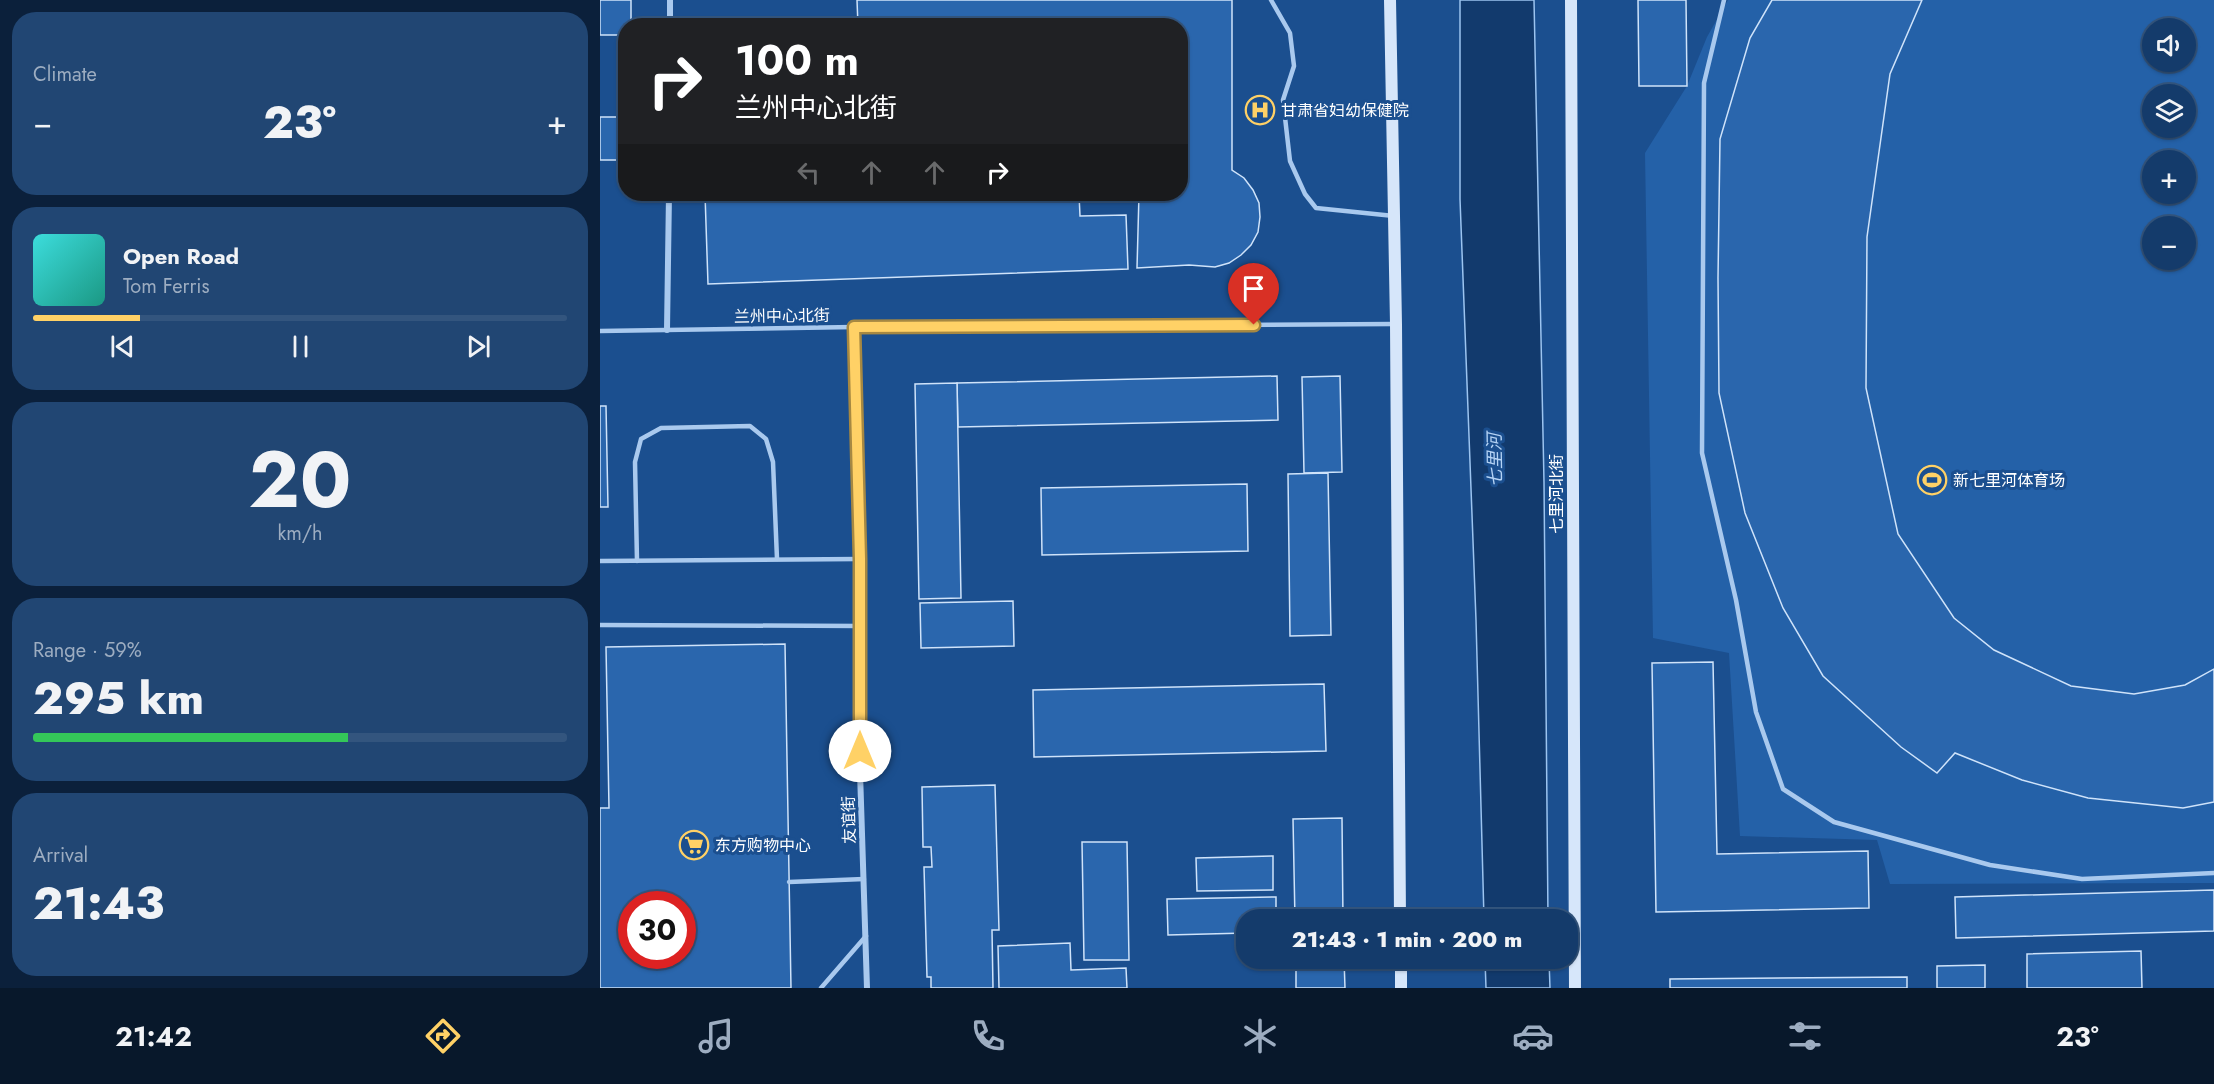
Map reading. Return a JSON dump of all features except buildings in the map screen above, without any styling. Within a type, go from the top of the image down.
[{"type":"street","points":[[670,0],[670,18]]},
{"type":"street","points":[[1390,0],[1396,324],[1400,909]]},
{"type":"street","name":"七里河北街","points":[[1571,0],[1575,988]]},
{"type":"street","points":[[668,330],[669,201]]},
{"type":"street","name":"友谊街","points":[[854,327],[860,559],[860,772],[867,988]]},
{"type":"street","points":[[1401,969],[1401,988]]},
{"type":"lane","points":[[1271,0],[1290,33],[1294,66],[1283,100],[1290,160],[1305,194],[1316,208],[1394,216]]},
{"type":"lane","points":[[1724,0],[1704,83],[1702,453],[1736,600],[1756,712],[1783,789],[1834,822],[1990,865],[2082,879],[2214,873]]},
{"type":"lane","name":"兰州中心北街","points":[[600,331],[1396,324]]},
{"type":"lane","points":[[637,561],[635,462],[641,439],[661,428],[750,426],[766,439],[773,462],[777,559]]},
{"type":"lane","points":[[600,561],[860,559]]},
{"type":"lane","points":[[600,625],[860,626]]},
{"type":"lane","points":[[789,882],[864,879]]},
{"type":"lane","points":[[821,988],[866,936]]},
{"type":"shaded area","name":"新七里河体育场","points":[[1728,0],[2214,0],[2214,883],[1890,884],[1877,840],[1740,836],[1729,653],[1653,638],[1645,153],[1687,86],[1707,37]]},
{"type":"water","name":"七里河","points":[[1460,0],[1534,0],[1544,482],[1548,909],[1484,909],[1476,620],[1460,199]]},
{"type":"water","points":[[1485,969],[1549,969],[1550,988],[1486,988]]},
{"type":"place","name":"甘肃省妇幼保健院","points":[[1260,110]]},
{"type":"place","name":"新七里河体育场","points":[[1932,480]]},
{"type":"place","name":"东方购物中心","points":[[694,845]]},
{"type":"route","points":[[860,751],[860,559],[854,327],[1254,325]]}]
